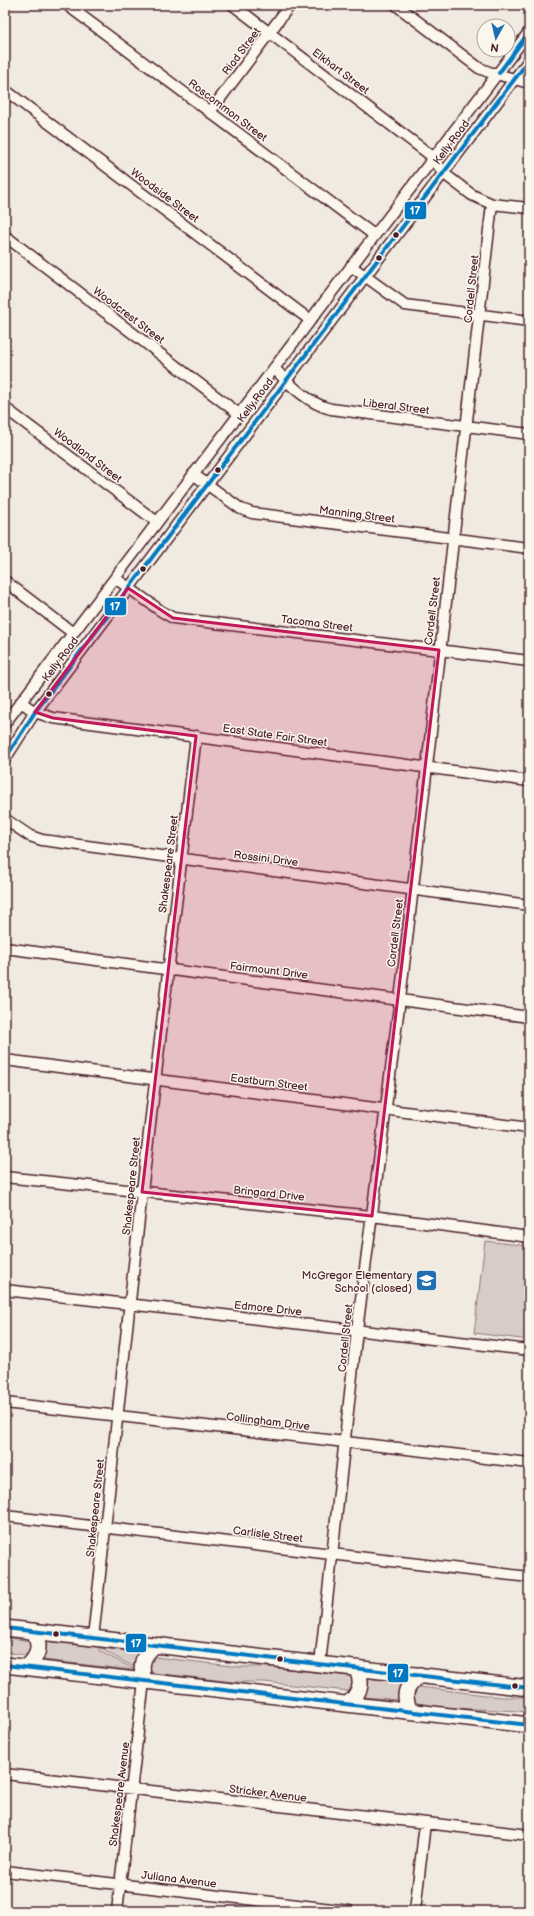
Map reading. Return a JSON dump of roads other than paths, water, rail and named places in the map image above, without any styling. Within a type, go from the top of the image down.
[{"type":"highway","points":[[5,1628],[529,1688]]},
{"type":"highway","points":[[27,1667],[35,1658],[38,1650],[38,1642],[34,1631]]},
{"type":"highway","points":[[144,1681],[142,1662],[145,1654],[155,1645]]},
{"type":"highway","points":[[5,1665],[529,1725]]},
{"type":"highway","points":[[348,1704],[361,1687],[361,1679],[356,1668]]},
{"type":"highway","points":[[410,1711],[405,1700],[405,1693],[408,1686],[420,1675]]},
{"type":"street","name":"Roscommon Street","points":[[67,5],[374,235]]},
{"type":"street","name":"Elkhart Street","points":[[233,5],[433,158],[443,173],[472,195],[492,204],[529,208]]},
{"type":"street","name":"Riad Street","points":[[210,112],[290,5]]},
{"type":"street","points":[[396,5],[479,68],[529,83]]},
{"type":"street","name":"Kelly Road","points":[[5,723],[374,235],[499,74],[529,32]]},
{"type":"street","name":"Kelly Road","points":[[5,759],[35,712],[529,60]]},
{"type":"street","name":"Woodside Street","points":[[5,90],[310,320]]},
{"type":"street","name":"Cordell Street","points":[[320,1664],[358,1330],[413,889],[439,650],[492,204]]},
{"type":"street","name":"Woodcrest Street","points":[[5,236],[239,414]]},
{"type":"street","points":[[351,266],[405,305],[529,321]]},
{"type":"street","name":"Liberal Street","points":[[274,368],[286,380],[318,405],[331,409],[529,434]]},
{"type":"street","name":"Woodland Street","points":[[5,408],[157,522]]},
{"type":"street","name":"Manning Street","points":[[193,474],[241,509],[252,513],[529,548]]},
{"type":"street","name":"Tacoma Street","points":[[115,578],[173,618],[529,661]]},
{"type":"street","points":[[5,581],[73,633]]},
{"type":"street","name":"East State Fair Street","points":[[21,702],[35,712],[53,718],[529,781]]},
{"type":"street","name":"Shakespeare Street","points":[[93,1638],[129,1304],[180,858],[196,736]]},
{"type":"street","name":"Rossini Drive","points":[[5,819],[37,839],[529,905]]},
{"type":"street","name":"Fairmount Drive","points":[[5,948],[529,1016]]},
{"type":"street","name":"Eastburn Street","points":[[5,1060],[529,1128]]},
{"type":"street","name":"Bringard Drive","points":[[5,1177],[372,1216],[529,1237]]},
{"type":"street","name":"Edmore Drive","points":[[5,1290],[529,1350]]},
{"type":"street","name":"Collingham Drive","points":[[5,1402],[529,1463]]},
{"type":"street","name":"Carlisle Street","points":[[5,1516],[529,1577]]},
{"type":"street","name":"Shakespeare Avenue","points":[[117,1911],[144,1681]]},
{"type":"street","name":"Stricker Avenue","points":[[5,1774],[529,1835]]},
{"type":"street","points":[[415,1911],[425,1823]]},
{"type":"street","name":"Juliana Avenue","points":[[5,1871],[349,1911]]},
{"type":"place","name":"McGregor Elementary School (closed)","points":[[427,1281]]}]
